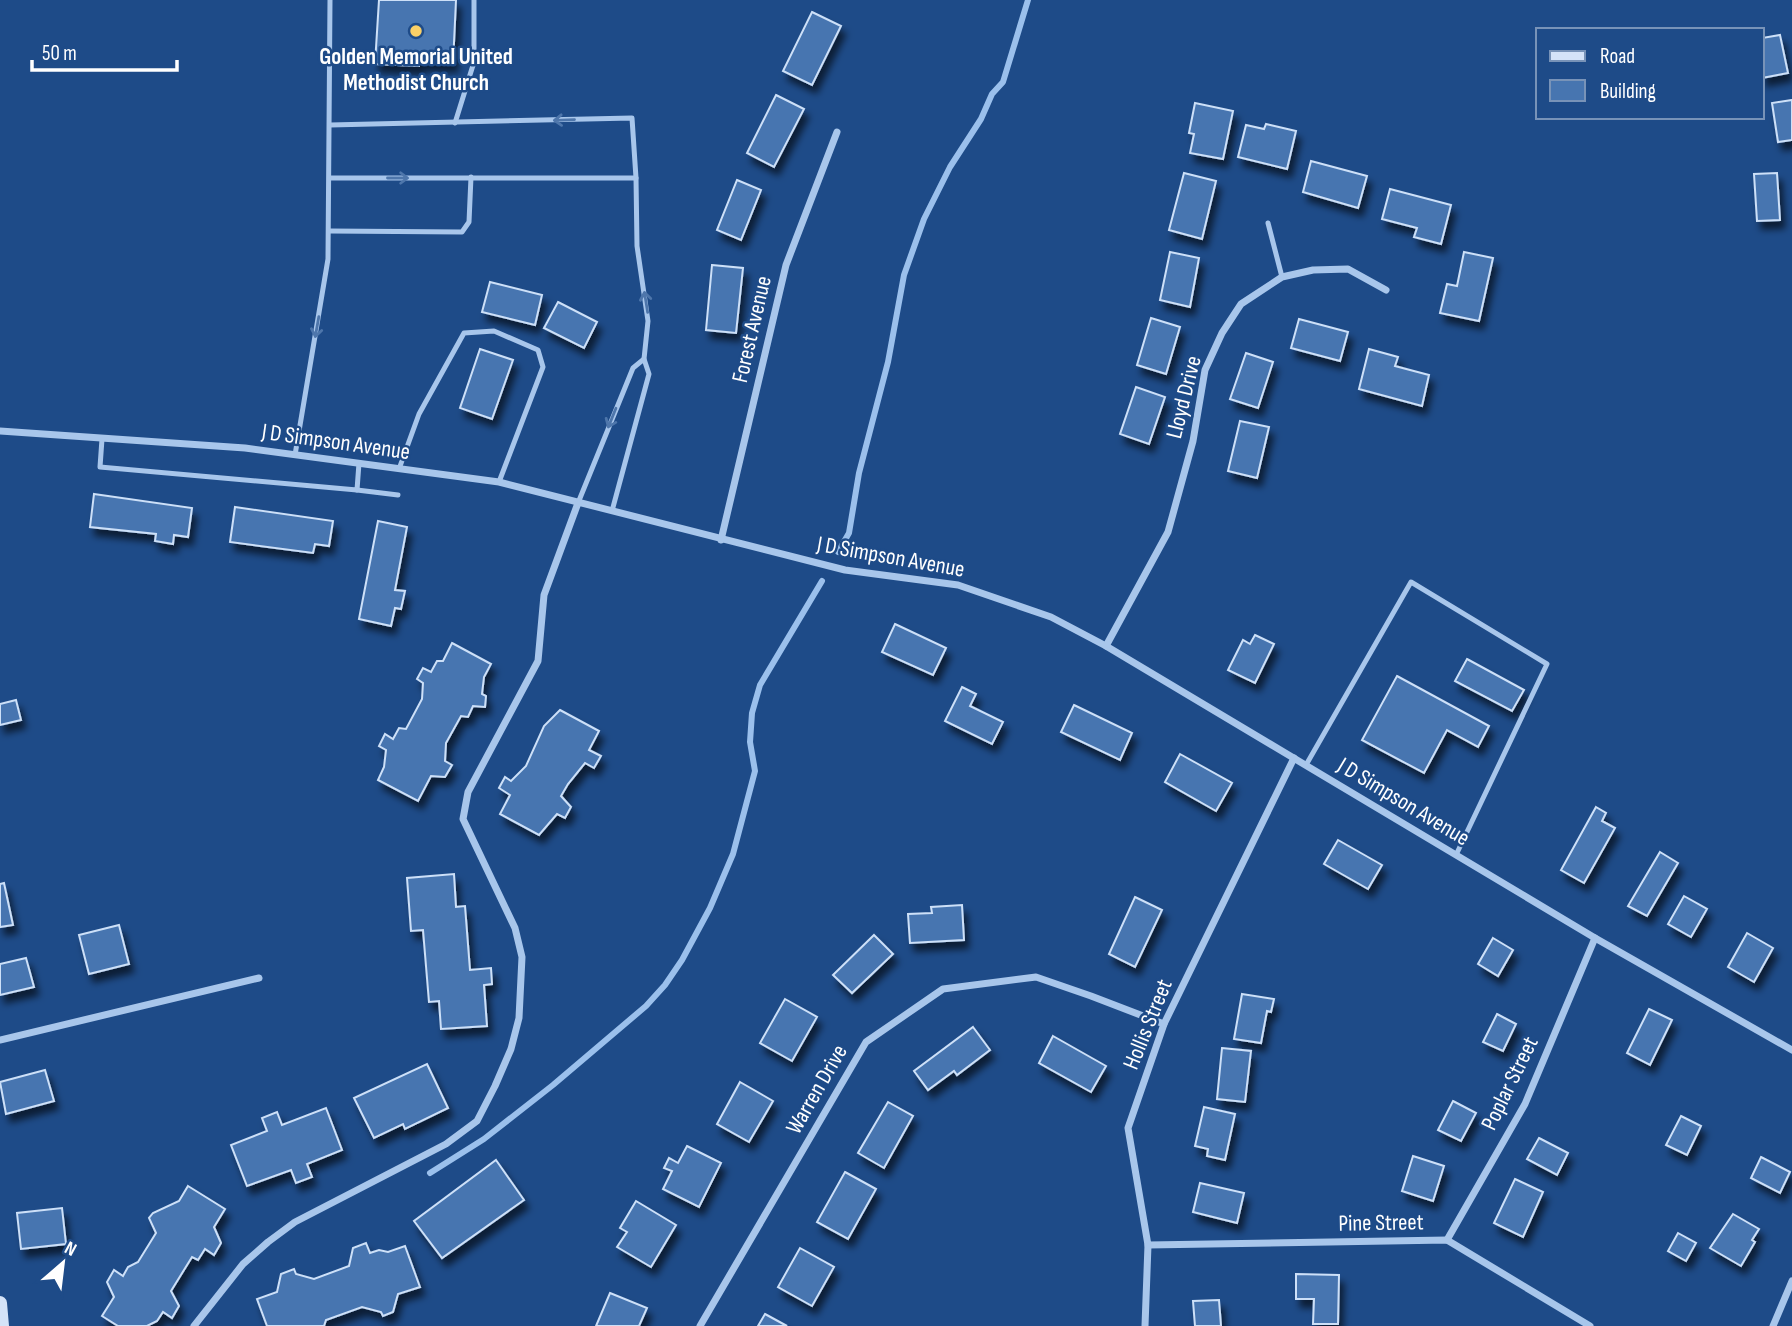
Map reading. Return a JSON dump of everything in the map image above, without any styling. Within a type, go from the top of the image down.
[{"type":"street","name":"Forest Avenue","points":[[721,540],[786,265],[837,132]]},
{"type":"street","name":"Lloyd Drive","points":[[1105,646],[1168,532],[1193,441],[1205,370],[1222,333],[1241,304],[1282,277],[1312,270],[1348,269],[1386,290]]},
{"type":"street","name":"J D Simpson Avenue","points":[[0,431],[245,448],[499,482],[845,570],[958,585],[1051,617],[1105,646],[1595,938],[1792,1050]]},
{"type":"street","points":[[194,1326],[243,1264],[268,1242],[295,1222],[446,1144],[477,1121],[495,1086],[511,1049],[519,1018],[522,957],[515,928],[463,819],[468,792],[538,661],[544,595],[578,503]]},
{"type":"street","name":"Hollis Street","points":[[1145,1326],[1148,1245],[1128,1128],[1164,1024],[1294,758]]},
{"type":"street","name":"Poplar Street","points":[[1447,1240],[1525,1104],[1595,938]]},
{"type":"street","points":[[0,1040],[259,978]]},
{"type":"street","name":"Warren Drive","points":[[701,1326],[866,1042],[943,989],[1036,978],[1164,1024]]},
{"type":"street","name":"Pine Street","points":[[1148,1245],[1447,1240],[1590,1326]]},
{"type":"street","points":[[1773,1326],[1792,1280]]},
{"type":"street","points":[[0,1303],[2,1326]]},
{"type":"lane","points":[[295,455],[328,260],[330,0]]},
{"type":"lane","points":[[454,124],[474,62],[474,0]]},
{"type":"lane","points":[[330,125],[632,118],[637,246],[649,321],[644,359],[649,374],[612,511]]},
{"type":"lane","points":[[330,231],[462,232],[469,222],[471,177]]},
{"type":"lane","points":[[330,178],[636,178]]},
{"type":"lane","points":[[1268,223],[1282,277]]},
{"type":"lane","points":[[399,469],[419,414],[464,333],[494,331],[538,350],[544,367],[499,482]]},
{"type":"lane","points":[[578,503],[633,368],[644,359]]},
{"type":"lane","points":[[102,439],[100,467],[398,495]]},
{"type":"lane","points":[[356,490],[359,463]]},
{"type":"lane","points":[[1306,765],[1411,582],[1547,664],[1456,855]]},
{"type":"building","name":"Golden Memorial United Methodist Church","points":[[379,0],[456,0],[453,64],[375,64]]},
{"type":"building","points":[[812,12],[841,26],[812,85],[783,71]]},
{"type":"building","points":[[1780,35],[1788,73],[1764,78],[1764,38]]},
{"type":"building","points":[[776,95],[804,109],[774,167],[747,153]]},
{"type":"building","points":[[1792,100],[1792,140],[1778,142],[1772,103]]},
{"type":"building","points":[[1195,103],[1233,111],[1223,159],[1190,153],[1194,134],[1189,133]]},
{"type":"building","points":[[1266,124],[1296,131],[1287,169],[1238,157],[1246,125],[1264,129]]},
{"type":"building","points":[[1311,161],[1367,176],[1358,208],[1303,192]]},
{"type":"building","points":[[1184,173],[1216,181],[1202,239],[1169,230]]},
{"type":"building","points":[[1777,173],[1780,220],[1757,221],[1754,174]]},
{"type":"building","points":[[737,180],[761,190],[741,240],[717,230]]},
{"type":"building","points":[[1390,189],[1451,205],[1441,244],[1414,237],[1417,228],[1382,219]]},
{"type":"building","points":[[1170,252],[1199,258],[1190,307],[1160,300]]},
{"type":"building","points":[[1464,252],[1493,258],[1479,321],[1440,313],[1447,284],[1457,286]]},
{"type":"building","points":[[712,265],[743,268],[736,333],[706,330]]},
{"type":"building","points":[[490,282],[542,295],[535,325],[482,312]]},
{"type":"building","points":[[558,302],[597,322],[584,348],[544,328]]},
{"type":"building","points":[[1151,318],[1180,327],[1166,374],[1137,365]]},
{"type":"building","points":[[1299,319],[1348,332],[1340,361],[1291,348]]},
{"type":"building","points":[[480,349],[513,360],[492,419],[460,408]]},
{"type":"building","points":[[1369,349],[1398,357],[1395,366],[1429,375],[1422,406],[1359,389]]},
{"type":"building","points":[[1246,353],[1273,362],[1258,408],[1230,399]]},
{"type":"building","points":[[1136,387],[1165,397],[1149,444],[1120,434]]},
{"type":"building","points":[[1240,421],[1269,427],[1257,478],[1228,471]]},
{"type":"building","points":[[94,494],[192,508],[188,537],[174,535],[173,544],[155,541],[156,534],[90,527]]},
{"type":"building","points":[[235,507],[333,521],[329,546],[315,544],[313,553],[230,542]]},
{"type":"building","points":[[378,521],[407,527],[395,590],[405,591],[401,609],[395,608],[391,626],[359,619]]},
{"type":"building","points":[[895,624],[946,648],[933,675],[882,652]]},
{"type":"building","points":[[1255,635],[1274,644],[1255,683],[1228,670],[1243,640],[1250,644]]},
{"type":"building","points":[[452,643],[491,664],[484,677],[482,694],[486,696],[485,707],[473,706],[468,717],[461,716],[446,743],[445,761],[452,765],[445,777],[431,776],[418,801],[378,780],[384,767],[386,750],[379,746],[385,734],[393,739],[399,728],[406,729],[422,699],[423,683],[417,679],[423,668],[431,672],[437,661],[443,661]]},
{"type":"building","points":[[1467,659],[1524,690],[1512,711],[1455,681]]},
{"type":"building","points":[[1397,676],[1489,726],[1478,747],[1447,730],[1424,773],[1362,740]]},
{"type":"building","points":[[962,687],[976,694],[970,706],[1003,722],[992,744],[945,721]]},
{"type":"building","points":[[16,700],[21,720],[0,725],[0,704]]},
{"type":"building","points":[[1074,705],[1132,733],[1120,760],[1061,732]]},
{"type":"building","points":[[560,710],[599,731],[589,750],[601,756],[594,768],[585,763],[561,796],[571,807],[565,818],[557,814],[539,835],[500,814],[510,795],[499,788],[505,777],[511,781],[526,766],[544,726]]},
{"type":"building","points":[[1180,754],[1232,783],[1216,811],[1165,782]]},
{"type":"building","points":[[1596,807],[1606,813],[1602,821],[1615,828],[1584,883],[1561,870]]},
{"type":"building","points":[[1338,840],[1382,865],[1368,889],[1324,864]]},
{"type":"building","points":[[1660,852],[1678,863],[1647,916],[1628,906]]},
{"type":"building","points":[[454,874],[456,907],[465,906],[470,970],[491,968],[492,984],[484,985],[487,1026],[441,1029],[439,1001],[429,1002],[423,930],[411,931],[407,878]]},
{"type":"building","points":[[4,883],[13,925],[0,927],[0,884]]},
{"type":"building","points":[[1684,896],[1707,909],[1691,937],[1668,924]]},
{"type":"building","points":[[1135,897],[1162,910],[1135,967],[1109,954]]},
{"type":"building","points":[[962,905],[964,940],[910,943],[908,914],[932,913],[931,907]]},
{"type":"building","points":[[119,925],[129,964],[89,974],[79,935]]},
{"type":"building","points":[[1747,933],[1773,948],[1754,982],[1728,967]]},
{"type":"building","points":[[874,935],[893,954],[852,993],[833,975]]},
{"type":"building","points":[[1493,938],[1513,950],[1498,976],[1478,964]]},
{"type":"building","points":[[26,958],[34,987],[0,995],[0,964]]},
{"type":"building","points":[[1242,994],[1274,999],[1271,1012],[1267,1011],[1261,1043],[1234,1039]]},
{"type":"building","points":[[785,999],[817,1017],[792,1061],[760,1043]]},
{"type":"building","points":[[1649,1009],[1672,1020],[1650,1065],[1627,1053]]},
{"type":"building","points":[[1497,1014],[1516,1024],[1503,1051],[1483,1042]]},
{"type":"building","points":[[973,1027],[990,1050],[957,1075],[954,1071],[928,1090],[914,1071]]},
{"type":"building","points":[[1053,1036],[1106,1066],[1091,1092],[1039,1063]]},
{"type":"building","points":[[1222,1048],[1251,1051],[1245,1102],[1217,1099]]},
{"type":"building","points":[[427,1064],[448,1108],[405,1129],[403,1124],[374,1138],[354,1098]]},
{"type":"building","points":[[45,1070],[54,1101],[6,1114],[0,1082]]},
{"type":"building","points":[[740,1082],[773,1101],[749,1142],[717,1124]]},
{"type":"building","points":[[1453,1101],[1476,1113],[1461,1141],[1438,1130]]},
{"type":"building","points":[[888,1102],[913,1116],[884,1168],[858,1153]]},
{"type":"building","points":[[1204,1107],[1235,1114],[1225,1160],[1207,1156],[1208,1149],[1195,1146]]},
{"type":"building","points":[[326,1108],[342,1150],[307,1164],[312,1177],[296,1183],[291,1170],[247,1186],[231,1145],[267,1131],[262,1118],[277,1112],[282,1125]]},
{"type":"building","points":[[1681,1116],[1701,1126],[1687,1155],[1666,1145]]},
{"type":"building","points":[[1539,1138],[1568,1153],[1557,1175],[1527,1159]]},
{"type":"building","points":[[687,1146],[721,1163],[699,1207],[663,1189],[672,1171],[664,1168],[669,1158],[678,1163]]},
{"type":"building","points":[[1413,1156],[1444,1166],[1433,1201],[1402,1191]]},
{"type":"building","points":[[1761,1157],[1790,1172],[1780,1193],[1751,1178]]},
{"type":"building","points":[[496,1160],[524,1200],[442,1258],[414,1221]]},
{"type":"building","points":[[845,1172],[876,1189],[848,1239],[817,1222]]},
{"type":"building","points":[[1515,1179],[1543,1192],[1523,1237],[1494,1223]]},
{"type":"building","points":[[1200,1183],[1244,1193],[1237,1223],[1193,1212]]},
{"type":"building","points":[[188,1186],[225,1209],[214,1227],[221,1243],[214,1255],[205,1249],[198,1260],[192,1257],[171,1291],[179,1306],[172,1318],[163,1312],[157,1321],[147,1326],[118,1326],[102,1316],[114,1297],[107,1282],[114,1270],[123,1276],[128,1267],[138,1262],[156,1233],[149,1218],[153,1213],[179,1201]]},
{"type":"building","points":[[636,1201],[676,1225],[651,1267],[617,1247],[627,1232],[620,1228]]},
{"type":"building","points":[[62,1208],[66,1244],[21,1249],[17,1213]]},
{"type":"building","points":[[1733,1214],[1759,1229],[1741,1266],[1710,1248]]},
{"type":"building","points":[[1678,1233],[1696,1243],[1686,1261],[1668,1251]]},
{"type":"building","points":[[366,1243],[370,1253],[379,1250],[388,1252],[405,1246],[420,1287],[398,1294],[393,1312],[383,1316],[381,1312],[362,1307],[326,1320],[324,1326],[267,1326],[257,1299],[277,1292],[281,1274],[294,1269],[296,1274],[314,1279],[349,1266],[353,1248]]},
{"type":"building","points":[[800,1248],[834,1267],[812,1306],[778,1287]]},
{"type":"building","points":[[1296,1274],[1339,1275],[1338,1324],[1313,1324],[1314,1299],[1296,1299]]},
{"type":"building","points":[[610,1293],[647,1308],[639,1326],[596,1326]]},
{"type":"building","points":[[1219,1300],[1221,1326],[1195,1326],[1193,1301]]},
{"type":"building","points":[[765,1314],[787,1326],[758,1326]]},
{"type":"waterway","points":[[838,552],[849,533],[859,473],[888,362],[904,275],[924,219],[950,167],[981,119],[992,94],[1003,82],[1028,0]]},
{"type":"waterway","points":[[430,1173],[484,1139],[553,1085],[646,1006],[682,960],[710,908],[733,854],[755,771],[750,742],[752,713],[760,685],[822,581]]},
{"type":"place","name":"Golden Memorial United Methodist Church","points":[[416,31]]}]
